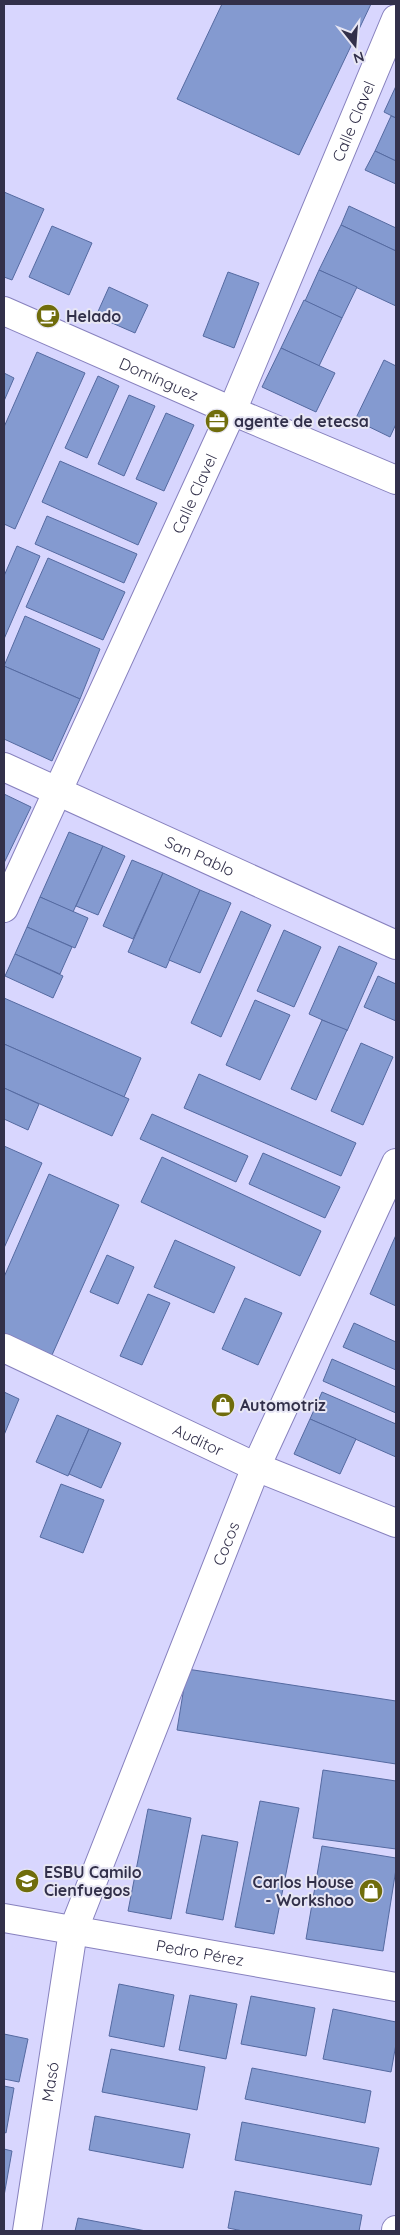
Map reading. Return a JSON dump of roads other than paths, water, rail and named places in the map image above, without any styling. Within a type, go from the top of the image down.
[{"type":"street","name":"Calle Clavel","points":[[4,908],[232,412],[396,19]]},
{"type":"street","name":"Domínguez","points":[[4,312],[232,412],[396,480]]},
{"type":"street","name":"San Pablo","points":[[4,767],[396,945]]},
{"type":"street","name":"Cocos","points":[[73,1931],[256,1467],[396,1163]]},
{"type":"street","name":"Auditor","points":[[4,1348],[256,1467],[396,1523]]},
{"type":"street","name":"Pedro Pérez","points":[[4,1918],[396,1987]]},
{"type":"street","name":"Masó","points":[[27,2231],[73,1931]]},
{"type":"place","name":"Helado","points":[[48,316]]},
{"type":"place","name":"agente de etecsa","points":[[217,421]]},
{"type":"place","name":"Automotriz","points":[[223,1405]]},
{"type":"place","name":"ESBU Camilo Cienfuegos","points":[[27,1881]]},
{"type":"place","name":"Carlos House - Workshoo","points":[[371,1891]]}]
